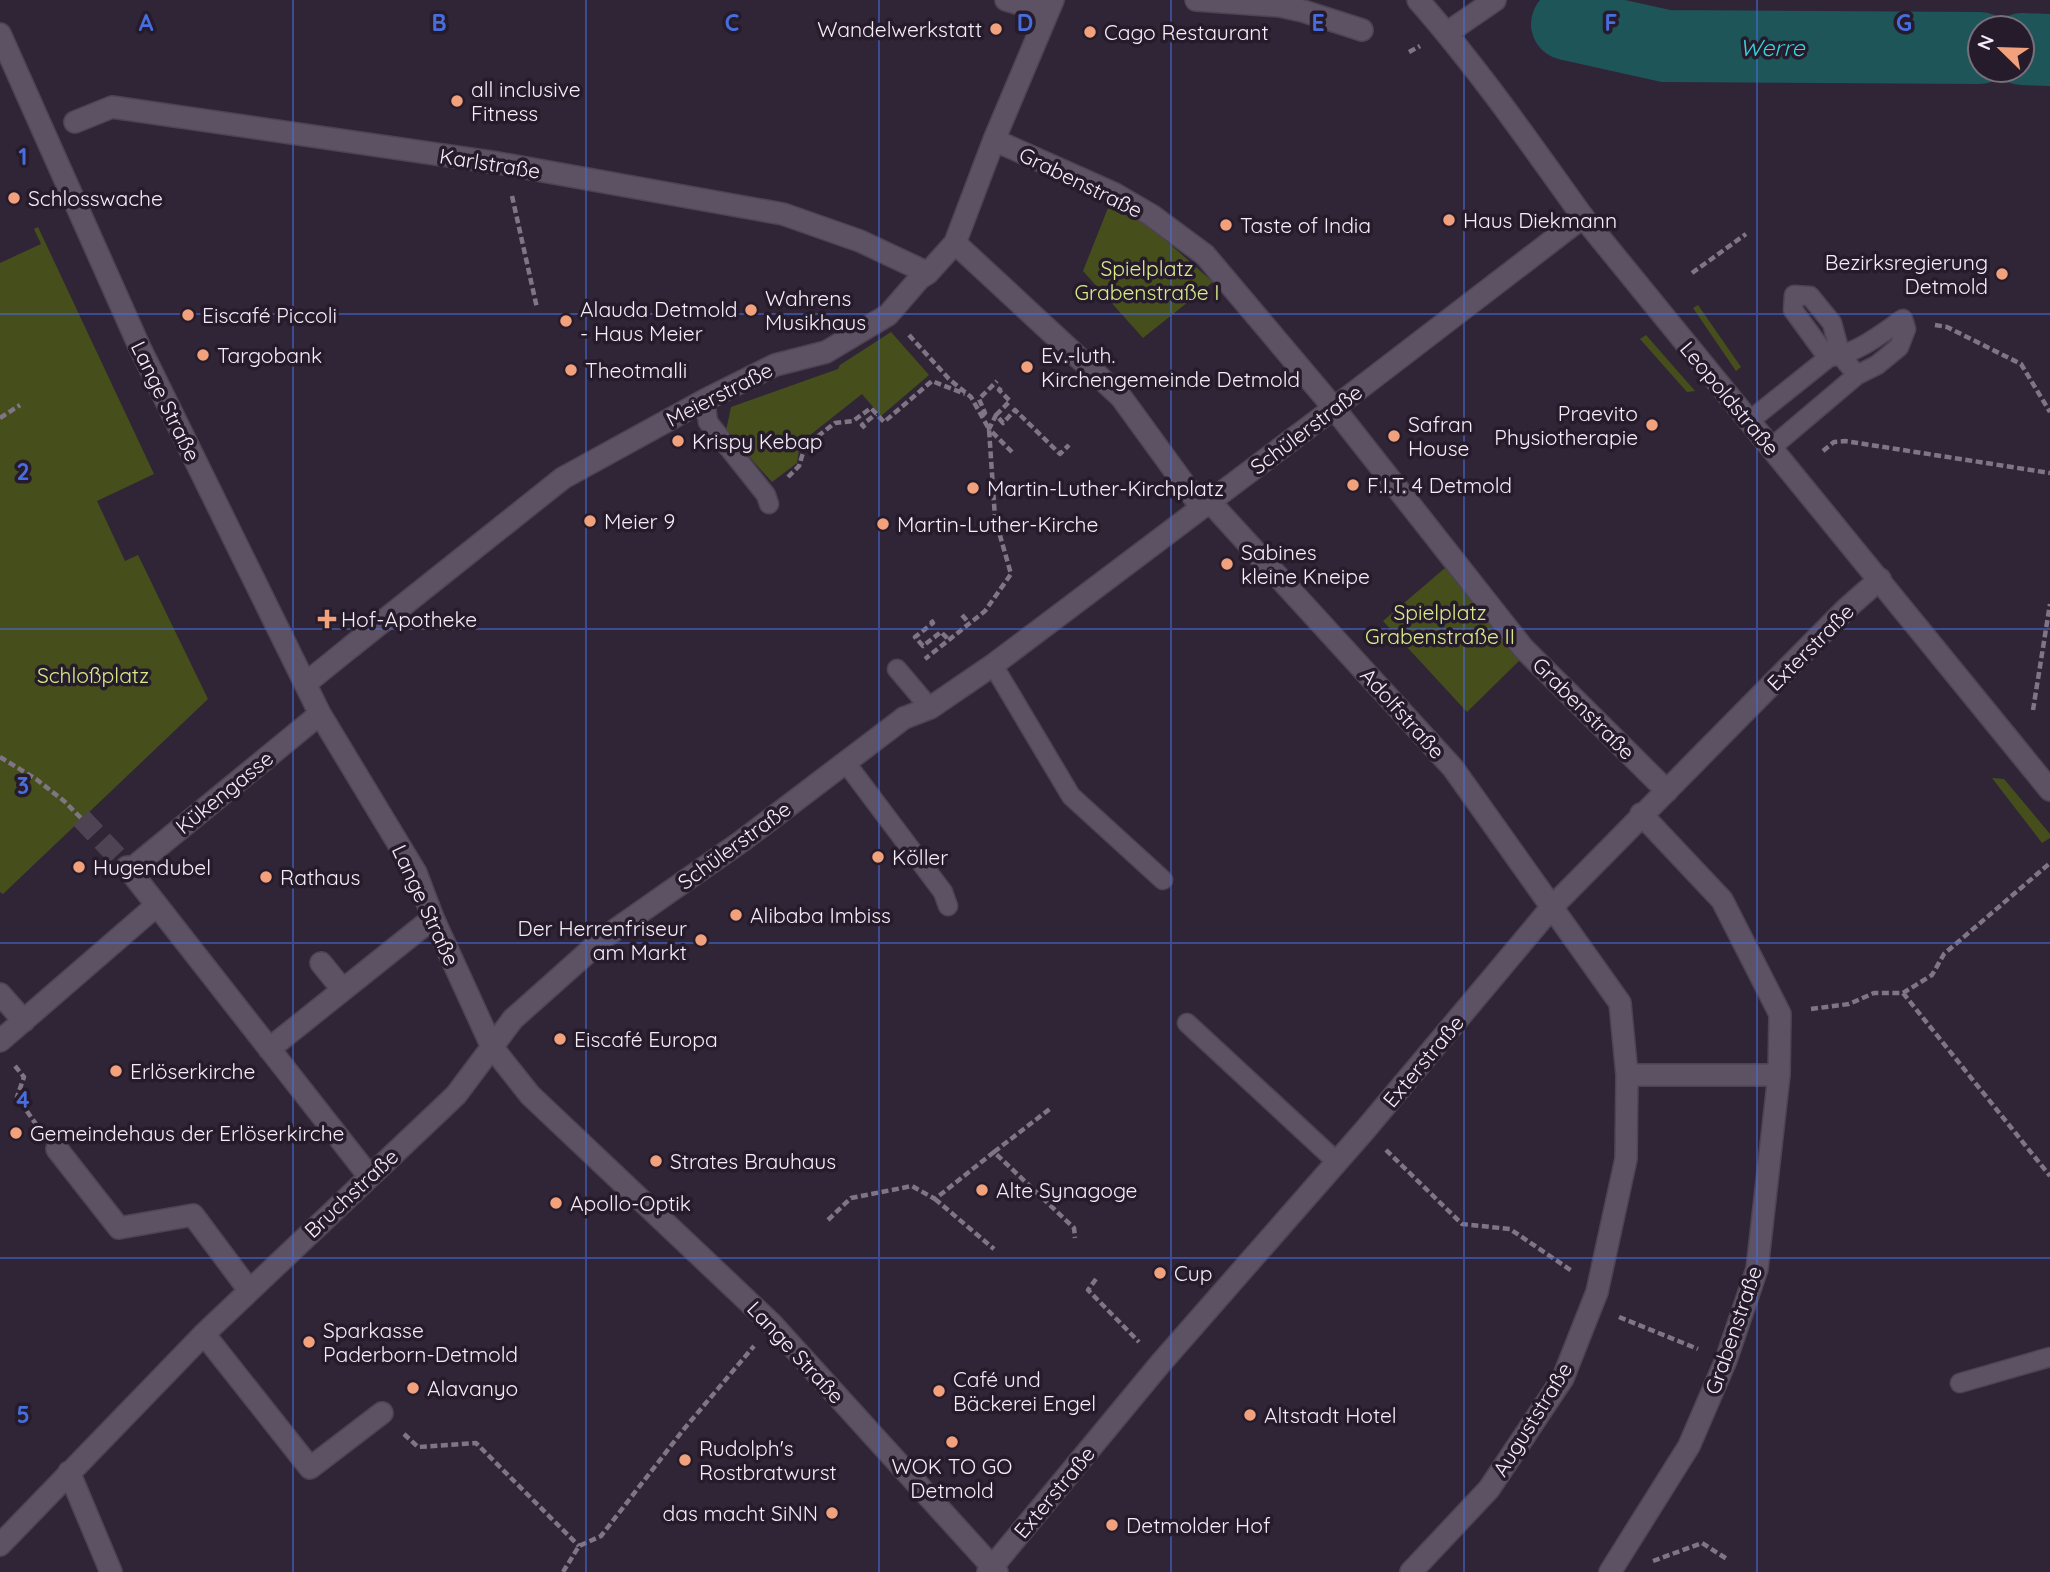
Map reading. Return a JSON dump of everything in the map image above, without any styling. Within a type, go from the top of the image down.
[{"type":"street","points":[[1006,0],[1051,6]]},
{"type":"street","points":[[1196,0],[1280,6],[1362,30]]},
{"type":"street","name":"Leopoldstraße","points":[[1418,0],[1447,33],[1583,217],[2050,790]]},
{"type":"street","points":[[1447,33],[1495,0]]},
{"type":"street","name":"Meierstraße","points":[[305,684],[563,478],[705,400],[775,365],[826,352],[888,315],[955,243],[994,140],[1051,6]]},
{"type":"street","name":"Lange Straße","points":[[0,34],[140,348],[320,714],[416,873],[433,918],[492,1047],[530,1094],[772,1324],[992,1570]]},
{"type":"street","name":"Karlstraße","points":[[46,136],[112,107],[505,164],[783,214],[860,241],[928,273]]},
{"type":"street","name":"Grabenstraße","points":[[994,140],[1115,194],[1151,215],[1205,255],[1335,408],[1524,648],[1667,791]]},
{"type":"street","name":"Schülerstraße","points":[[492,1047],[513,1019],[605,937],[742,841],[904,718],[930,708],[993,665],[1335,408],[1583,217]]},
{"type":"street","name":"Adolfstraße","points":[[955,243],[1121,397],[1205,505],[1453,768],[1551,908]]},
{"type":"street","name":"Exterstraße","points":[[992,1570],[1160,1364],[1365,1130],[1551,908],[1846,609],[1880,579]]},
{"type":"street","name":"Kükengasse","points":[[157,905],[128,869],[320,714]]},
{"type":"street","name":"Grabenstraße","points":[[1610,1572],[1689,1446],[1726,1360],[1757,1269],[1779,1075],[1780,1014],[1722,900],[1642,814]]},
{"type":"street","points":[[4,1049],[24,1021],[157,905],[369,1177]]},
{"type":"street","name":"Auguststraße","points":[[1411,1572],[1489,1489],[1563,1378],[1594,1299],[1626,1159],[1627,1075],[1620,1003],[1551,908]]},
{"type":"street","points":[[269,1049],[433,918]]},
{"type":"street","points":[[321,963],[342,990]]},
{"type":"street","points":[[0,994],[24,1021]]},
{"type":"street","name":"Bruchstraße","points":[[0,1545],[204,1334],[456,1095],[492,1047]]},
{"type":"street","points":[[1627,1075],[1779,1075]]},
{"type":"street","points":[[57,1149],[119,1228],[193,1215],[249,1290]]},
{"type":"street","points":[[204,1334],[310,1468],[382,1413]]},
{"type":"street","points":[[69,1472],[111,1572]]},
{"type":"lane","points":[[1748,422],[1835,357],[1869,343],[1903,318],[1906,329],[1899,347],[1877,365],[1857,374],[1772,447]]},
{"type":"lane","points":[[1835,357],[1857,374]]},
{"type":"lane","points":[[705,400],[708,422],[767,499]]},
{"type":"lane","points":[[993,665],[1071,796],[1163,880]]},
{"type":"lane","points":[[900,672],[930,708]]},
{"type":"lane","points":[[846,763],[943,892],[948,906]]},
{"type":"lane","points":[[1187,1023],[1337,1162]]},
{"type":"lane","points":[[1960,1383],[2050,1357]]},
{"type":"path","points":[[505,164],[537,308]]},
{"type":"path","points":[[1692,273],[1746,234]]},
{"type":"path","points":[[1903,318],[1947,327],[2021,364],[2050,412]]},
{"type":"path","points":[[900,672],[949,640],[985,611],[1011,574],[995,518],[989,429],[971,397],[949,379],[910,336]]},
{"type":"path","points":[[767,499],[799,466],[805,446],[835,423],[853,421],[871,408],[884,422],[932,381],[971,397]]},
{"type":"path","points":[[983,415],[985,413],[979,399],[997,381]]},
{"type":"path","points":[[989,429],[996,415],[1010,401],[999,390],[1002,386]]},
{"type":"path","points":[[0,418],[20,405]]},
{"type":"path","points":[[996,415],[1003,424],[1015,410],[1059,454],[1069,445]]},
{"type":"path","points":[[865,428],[862,425],[876,414]]},
{"type":"path","points":[[989,429],[1012,452]]},
{"type":"path","points":[[1824,451],[1834,442],[1845,442],[2050,473]]},
{"type":"path","points":[[995,518],[1008,533]]},
{"type":"path","points":[[2034,710],[2050,604]]},
{"type":"path","points":[[962,615],[969,623]]},
{"type":"path","points":[[941,632],[923,646],[915,637],[932,621],[949,640]]},
{"type":"path","points":[[0,757],[36,779],[81,818]]},
{"type":"path","points":[[1780,1014],[1849,1004],[1874,993],[1903,993],[1932,975],[1944,954],[2050,863]]},
{"type":"path","points":[[1903,993],[2050,1176]]},
{"type":"path","points":[[4,1049],[24,1077],[17,1097],[57,1149]]},
{"type":"path","points":[[935,1199],[1051,1108]]},
{"type":"path","points":[[1365,1130],[1462,1224],[1510,1229],[1555,1258],[1594,1299],[1726,1360]]},
{"type":"path","points":[[994,1152],[1074,1228],[1075,1238]]},
{"type":"path","points":[[828,1220],[851,1198],[912,1186],[935,1199],[994,1249]]},
{"type":"path","points":[[1096,1279],[1088,1290],[1160,1364]]},
{"type":"path","points":[[563,1572],[579,1546],[601,1536],[684,1429],[772,1324]]},
{"type":"path","points":[[382,1413],[418,1447],[476,1443],[579,1546]]},
{"type":"path","points":[[1658,1560],[1702,1543],[1727,1559]]},
{"type":"green space","name":"Spielplatz Grabenstraße I","points":[[1108,208],[1146,223],[1213,282],[1143,338],[1083,271]]},
{"type":"green space","name":"Schloßplatz","points":[[38,227],[154,474],[97,501],[125,561],[138,555],[208,699],[3,894],[0,892],[0,263],[41,244],[34,229]]},
{"type":"green space","points":[[1698,305],[1741,367],[1736,371],[1693,308]]},
{"type":"green space","points":[[891,332],[929,375],[881,416],[862,394],[800,443],[797,463],[772,482],[726,431],[731,407],[838,369],[840,365]]},
{"type":"green space","points":[[1646,335],[1695,391],[1687,392],[1640,339]]},
{"type":"green space","name":"Spielplatz Grabenstraße II","points":[[1445,568],[1520,660],[1467,712],[1383,621]]},
{"type":"green space","points":[[1992,778],[2004,779],[2050,834],[2050,838],[2042,843]]},
{"type":"waterway","name":"Werre","points":[[1567,24],[1666,46],[1966,48]]},
{"type":"waterway","name":"Werre","points":[[2036,50],[2050,50]]},
{"type":"tunnel","points":[[81,818],[127,867]]},
{"type":"place","name":"Wandelwerkstatt","points":[[996,29]]},
{"type":"place","name":"Cago Restaurant","points":[[1090,32]]},
{"type":"place","name":"all inclusive Fitness","points":[[457,101]]},
{"type":"place","name":"Schlosswache","points":[[14,198]]},
{"type":"place","name":"Haus Diekmann","points":[[1449,220]]},
{"type":"place","name":"Taste of India","points":[[1226,225]]},
{"type":"place","name":"Bezirksregierung Detmold","points":[[2002,274]]},
{"type":"place","name":"Wahrens Musikhaus","points":[[751,310]]},
{"type":"place","name":"Eiscafé Piccoli","points":[[188,315]]},
{"type":"place","name":"Alauda Detmold - Haus Meier","points":[[566,321]]},
{"type":"place","name":"Targobank","points":[[203,355]]},
{"type":"place","name":"Ev.-luth. Kirchengemeinde Detmold","points":[[1027,367]]},
{"type":"place","name":"Theotmalli","points":[[571,370]]},
{"type":"place","name":"Praevito Physiotherapie","points":[[1652,425]]},
{"type":"place","name":"Safran House","points":[[1394,436]]},
{"type":"place","name":"Krispy Kebap","points":[[678,441]]},
{"type":"place","name":"F.I.T. 4 Detmold","points":[[1353,485]]},
{"type":"place","name":"Martin-Luther-Kirchplatz","points":[[973,488]]},
{"type":"place","name":"Meier 9","points":[[590,521]]},
{"type":"place","name":"Martin-Luther-Kirche","points":[[883,524]]},
{"type":"place","name":"Sabines kleine Kneipe","points":[[1227,564]]},
{"type":"place","name":"Hof-Apotheke","points":[[327,619]]},
{"type":"place","name":"Köller","points":[[878,857]]},
{"type":"place","name":"Hugendubel","points":[[79,867]]},
{"type":"place","name":"Rathaus","points":[[266,877]]},
{"type":"place","name":"Alibaba Imbiss","points":[[736,915]]},
{"type":"place","name":"Der Herrenfriseur am Markt","points":[[701,940]]},
{"type":"place","name":"Eiscafé Europa","points":[[560,1039]]},
{"type":"place","name":"Erlöserkirche","points":[[116,1071]]},
{"type":"place","name":"Gemeindehaus der Erlöserkirche","points":[[16,1133]]},
{"type":"place","name":"Strates Brauhaus","points":[[656,1161]]},
{"type":"place","name":"Alte Synagoge","points":[[982,1190]]},
{"type":"place","name":"Apollo-Optik","points":[[556,1203]]},
{"type":"place","name":"Cup","points":[[1160,1273]]},
{"type":"place","name":"Sparkasse Paderborn-Detmold","points":[[309,1342]]},
{"type":"place","name":"Alavanyo","points":[[413,1388]]},
{"type":"place","name":"Café und Bäckerei Engel","points":[[939,1391]]},
{"type":"place","name":"Altstadt Hotel","points":[[1250,1415]]},
{"type":"place","name":"WOK TO GO Detmold","points":[[952,1442]]},
{"type":"place","name":"Rudolph's Rostbratwurst","points":[[685,1460]]},
{"type":"place","name":"das macht SiNN","points":[[832,1513]]},
{"type":"place","name":"Detmolder Hof","points":[[1112,1525]]}]
